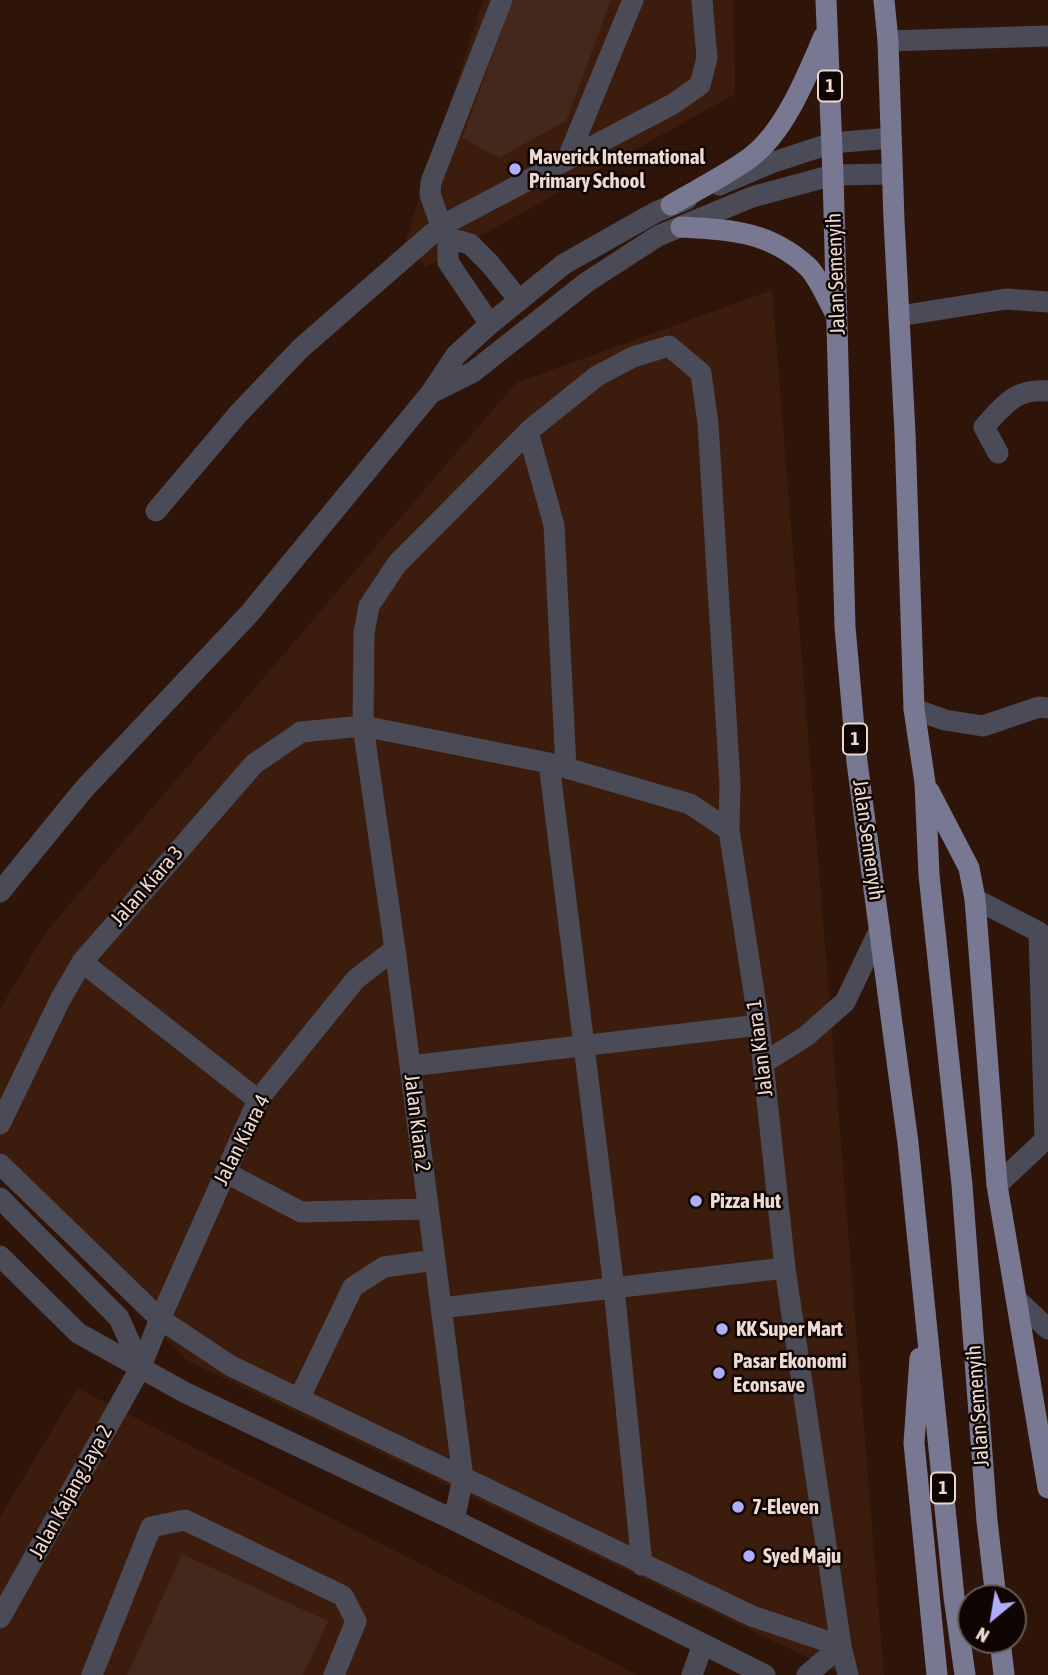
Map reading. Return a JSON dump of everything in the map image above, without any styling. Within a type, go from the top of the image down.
[{"type":"main road","name":"Jalan Semenyih","points":[[826,0],[845,627],[857,762],[908,1143],[954,1597],[965,1675]]},
{"type":"main road","name":"Jalan Semenyih","points":[[884,0],[905,433],[914,709],[925,783],[929,875],[961,1185],[994,1584]]},
{"type":"main road","points":[[671,205],[752,156],[773,134],[802,87],[827,29]]},
{"type":"main road","points":[[681,227],[737,231],[772,241],[809,269],[837,316]]},
{"type":"main road","name":"1","points":[[925,783],[969,868],[975,899],[998,1185],[1016,1299],[1043,1413],[1048,1488]]},
{"type":"main road","points":[[924,1300],[914,1443],[937,1675]]},
{"type":"main road","points":[[1002,1654],[1004,1675]]},
{"type":"street","points":[[490,324],[448,262],[444,232],[430,194],[431,182],[502,0]]},
{"type":"street","points":[[567,160],[633,0]]},
{"type":"street","points":[[156,511],[239,413],[301,348],[444,232],[567,160],[673,104],[701,85],[708,58],[702,0]]},
{"type":"street","points":[[888,41],[1048,36]]},
{"type":"street","points":[[0,891],[84,789],[249,614],[430,394],[457,355],[490,324],[564,264],[671,205],[771,163],[832,143],[891,138]]},
{"type":"street","points":[[430,394],[474,372],[587,282],[658,236],[752,197],[833,175],[892,174]]},
{"type":"street","points":[[444,232],[470,244],[519,300]]},
{"type":"street","points":[[899,316],[1006,299],[1048,302]]},
{"type":"street","name":"Jalan Kiara 1","points":[[528,432],[597,376],[633,357],[669,346],[701,373],[708,424],[730,783],[729,830],[759,1025],[785,1268],[841,1647],[848,1675]]},
{"type":"street","points":[[998,453],[984,427],[1009,400],[1032,390],[1048,391]]},
{"type":"street","points":[[528,432],[554,525],[558,766],[584,1045],[614,1288],[642,1565]]},
{"type":"street","name":"Jalan Kiara 2","points":[[454,1520],[463,1478],[395,949],[363,726],[364,633],[369,606],[397,564],[528,432]]},
{"type":"street","points":[[914,709],[945,720],[983,726],[1039,707],[1048,708]]},
{"type":"street","points":[[363,726],[558,766],[690,804],[729,830]]},
{"type":"street","name":"Jalan Kiara 3","points":[[0,1124],[60,1000],[82,962],[254,764],[301,732],[363,726]]},
{"type":"street","points":[[975,899],[1043,933],[1045,1140],[998,1185]]},
{"type":"street","points":[[763,1063],[805,1037],[845,1002],[880,929]]},
{"type":"street","name":"Jalan Kiara 4","points":[[141,1367],[258,1100],[356,979],[395,949]]},
{"type":"street","points":[[82,962],[258,1100]]},
{"type":"street","points":[[410,1066],[759,1025]]},
{"type":"street","points":[[0,1164],[160,1320],[231,1366],[752,1616],[841,1647]]},
{"type":"street","points":[[225,1172],[300,1212],[428,1209]]},
{"type":"street","points":[[0,1198],[119,1318],[141,1367]]},
{"type":"street","points":[[0,1256],[78,1333],[184,1392],[454,1520],[765,1675]]},
{"type":"street","points":[[299,1399],[353,1287],[384,1267],[435,1260]]},
{"type":"street","points":[[441,1308],[785,1268]]},
{"type":"street","points":[[1016,1299],[1048,1329]]},
{"type":"street","name":"Jalan Kajang Jaya 2","points":[[0,1618],[141,1367]]},
{"type":"street","points":[[92,1675],[151,1527],[185,1520],[343,1596],[356,1621],[334,1675]]},
{"type":"street","points":[[692,1675],[703,1644]]},
{"type":"street","points":[[807,1675],[841,1647]]},
{"type":"shaded area","name":"Maverick International Primary School","points":[[483,0],[734,0],[735,94],[425,267],[405,243]]},
{"type":"shaded area","points":[[772,290],[884,1675],[844,1675],[186,1360],[0,1170],[0,1009],[46,932],[516,383]]},
{"type":"shaded area","points":[[77,1388],[638,1675],[0,1675],[0,1517]]},
{"type":"building","points":[[513,0],[611,0],[566,121],[499,158],[462,138]]},
{"type":"building","points":[[182,1554],[328,1621],[303,1675],[127,1675]]},
{"type":"place","name":"Maverick International Primary School","points":[[515,169]]},
{"type":"place","name":"Pizza Hut","points":[[696,1201]]},
{"type":"place","name":"KK Super Mart","points":[[722,1329]]},
{"type":"place","name":"Pasar Ekonomi Econsave","points":[[719,1373]]},
{"type":"place","name":"7-Eleven","points":[[738,1507]]},
{"type":"place","name":"Syed Maju","points":[[749,1556]]}]
